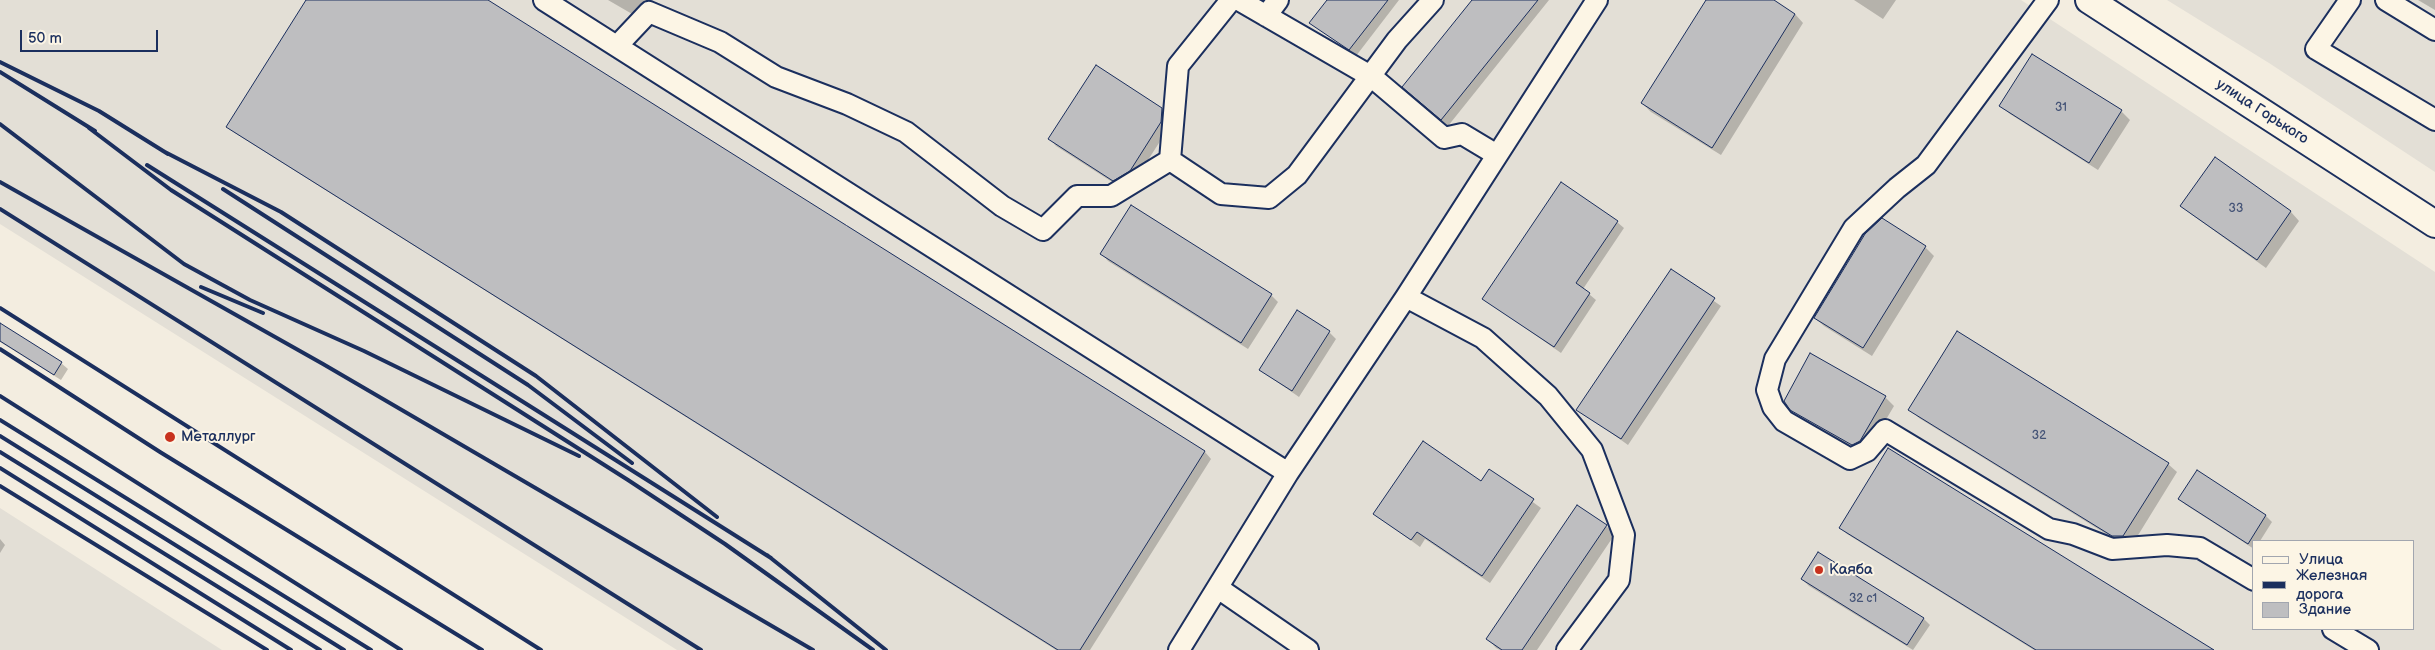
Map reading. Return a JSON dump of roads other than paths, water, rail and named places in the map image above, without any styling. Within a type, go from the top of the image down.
[{"type":"main road","name":"улица Горького","points":[[2089,0],[2435,224]]},
{"type":"lane","points":[[544,0],[1288,473]]},
{"type":"lane","points":[[1170,160],[1178,66],[1232,0]]},
{"type":"lane","points":[[1239,0],[1272,8],[1372,77],[1444,138],[1462,134],[1497,155]]},
{"type":"lane","points":[[1170,160],[1221,194],[1269,198],[1297,175],[1372,77],[1397,40],[1432,0]]},
{"type":"lane","points":[[1179,650],[1288,473],[1406,297],[1597,0]]},
{"type":"lane","points":[[2048,0],[1926,165],[1897,188],[1854,228],[1775,359],[1767,390],[1773,407],[1784,421],[1850,459],[1867,451],[1885,430],[2049,530],[2073,534],[2112,549],[2167,544],[2200,548],[2252,579]]},
{"type":"lane","points":[[2350,0],[2316,49],[2434,118]]},
{"type":"lane","points":[[2386,0],[2435,30]]},
{"type":"lane","points":[[617,46],[649,12],[720,42],[776,77],[847,104],[906,132],[1002,206],[1043,230],[1077,196],[1111,196],[1170,160]]},
{"type":"lane","points":[[1406,297],[1483,338],[1548,396],[1592,450],[1624,535],[1619,580],[1567,650]]},
{"type":"lane","points":[[1218,588],[1308,650]]},
{"type":"lane","points":[[2332,630],[2335,650]]},
{"type":"lane","points":[[2334,630],[2368,650]]},
{"type":"railway","points":[[0,62],[99,111],[168,154]]},
{"type":"railway","points":[[0,72],[95,131]]},
{"type":"railway","points":[[0,124],[184,264],[250,300],[364,351],[579,456]]},
{"type":"railway","points":[[89,128],[171,190],[628,480],[725,544],[873,650]]},
{"type":"railway","points":[[163,151],[281,212],[536,376],[717,517]]},
{"type":"railway","points":[[147,165],[771,558]]},
{"type":"railway","points":[[0,182],[323,364],[813,650]]},
{"type":"railway","points":[[223,189],[528,385],[632,463]]},
{"type":"railway","points":[[0,209],[701,650]]},
{"type":"railway","points":[[201,287],[263,313]]},
{"type":"railway","points":[[0,308],[541,650]]},
{"type":"railway","points":[[0,349],[160,452],[482,650]]},
{"type":"railway","points":[[0,396],[401,650]]},
{"type":"railway","points":[[0,420],[371,650]]},
{"type":"railway","points":[[0,436],[344,650]]},
{"type":"railway","points":[[0,452],[320,650]]},
{"type":"railway","points":[[0,468],[291,650]]},
{"type":"railway","points":[[0,486],[267,650]]},
{"type":"railway","points":[[767,555],[886,650]]},
{"type":"place","name":"Металлург","points":[[170,437]]},
{"type":"place","name":"Каяба","points":[[1819,570]]}]
